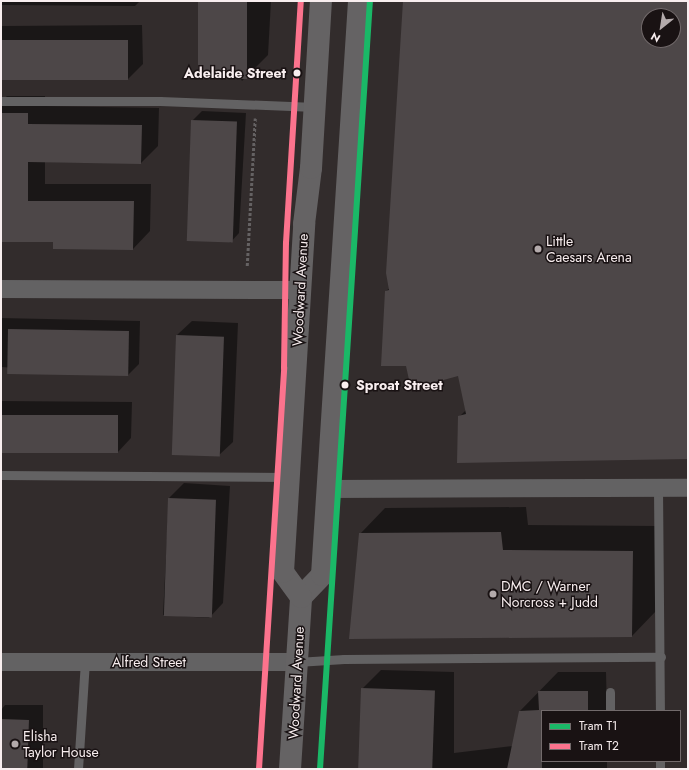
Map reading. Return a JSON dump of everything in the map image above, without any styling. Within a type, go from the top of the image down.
[{"type":"main road","name":"Woodward Avenue","points":[[290,769],[301,597],[283,572],[321,1]]},
{"type":"main road","points":[[301,597],[322,575],[359,1]]},
{"type":"street","points":[[1,289],[301,290]]},
{"type":"street","points":[[327,489],[688,488]]},
{"type":"street","name":"Alfred Street","points":[[1,662],[297,662]]},
{"type":"lane","points":[[1,101],[160,102],[314,107]]},
{"type":"lane","points":[[1,475],[289,477]]},
{"type":"lane","points":[[658,488],[661,658],[660,710]]},
{"type":"lane","points":[[297,662],[359,659],[661,658]]},
{"type":"lane","points":[[78,769],[85,662]]},
{"type":"lane","points":[[610,692],[610,710]]},
{"type":"path","points":[[246,266],[256,105]]},
{"type":"building","points":[[198,1],[247,1],[247,79],[198,79]]},
{"type":"building","name":"Little Caesars Arena","points":[[403,1],[688,1],[688,459],[457,463],[458,416],[466,414],[458,376],[411,389],[406,366],[381,366],[385,291],[389,290],[386,273]]},
{"type":"building","points":[[1,40],[128,40],[128,80],[1,80]]},
{"type":"building","points":[[1,113],[28,113],[28,124],[142,125],[141,164],[28,162],[28,201],[134,201],[133,250],[53,249],[53,242],[1,242]]},
{"type":"building","points":[[191,120],[237,122],[233,243],[187,241]]},
{"type":"building","points":[[8,329],[129,331],[128,376],[7,374]]},
{"type":"building","points":[[176,335],[224,337],[220,457],[172,455]]},
{"type":"building","points":[[1,415],[118,415],[118,453],[1,453]]},
{"type":"building","points":[[168,498],[216,500],[212,618],[164,616]]},
{"type":"building","name":"DMC / Warner Norcross + Judd","points":[[501,532],[503,550],[633,551],[632,637],[349,639],[359,533]]},
{"type":"building","points":[[361,688],[435,691],[432,769],[358,769]]},
{"type":"building","points":[[538,691],[588,691],[588,710],[541,710],[542,769],[507,769],[519,711],[539,710]]},
{"type":"building","name":"Elisha Taylor House","points":[[1,719],[29,720],[27,769],[1,769]]},
{"type":"tram line","name":"T2","points":[[259,769],[284,368],[286,243],[301,1]]},
{"type":"tram line","name":"T1","points":[[320,769],[370,1]]},
{"type":"place","name":"Adelaide Street","points":[[297,73]]},
{"type":"place","name":"Little Caesars Arena","points":[[538,249]]},
{"type":"place","name":"Sproat Street","points":[[345,385]]},
{"type":"place","name":"DMC / Warner Norcross + Judd","points":[[493,594]]},
{"type":"place","name":"Elisha Taylor House","points":[[15,744]]}]
